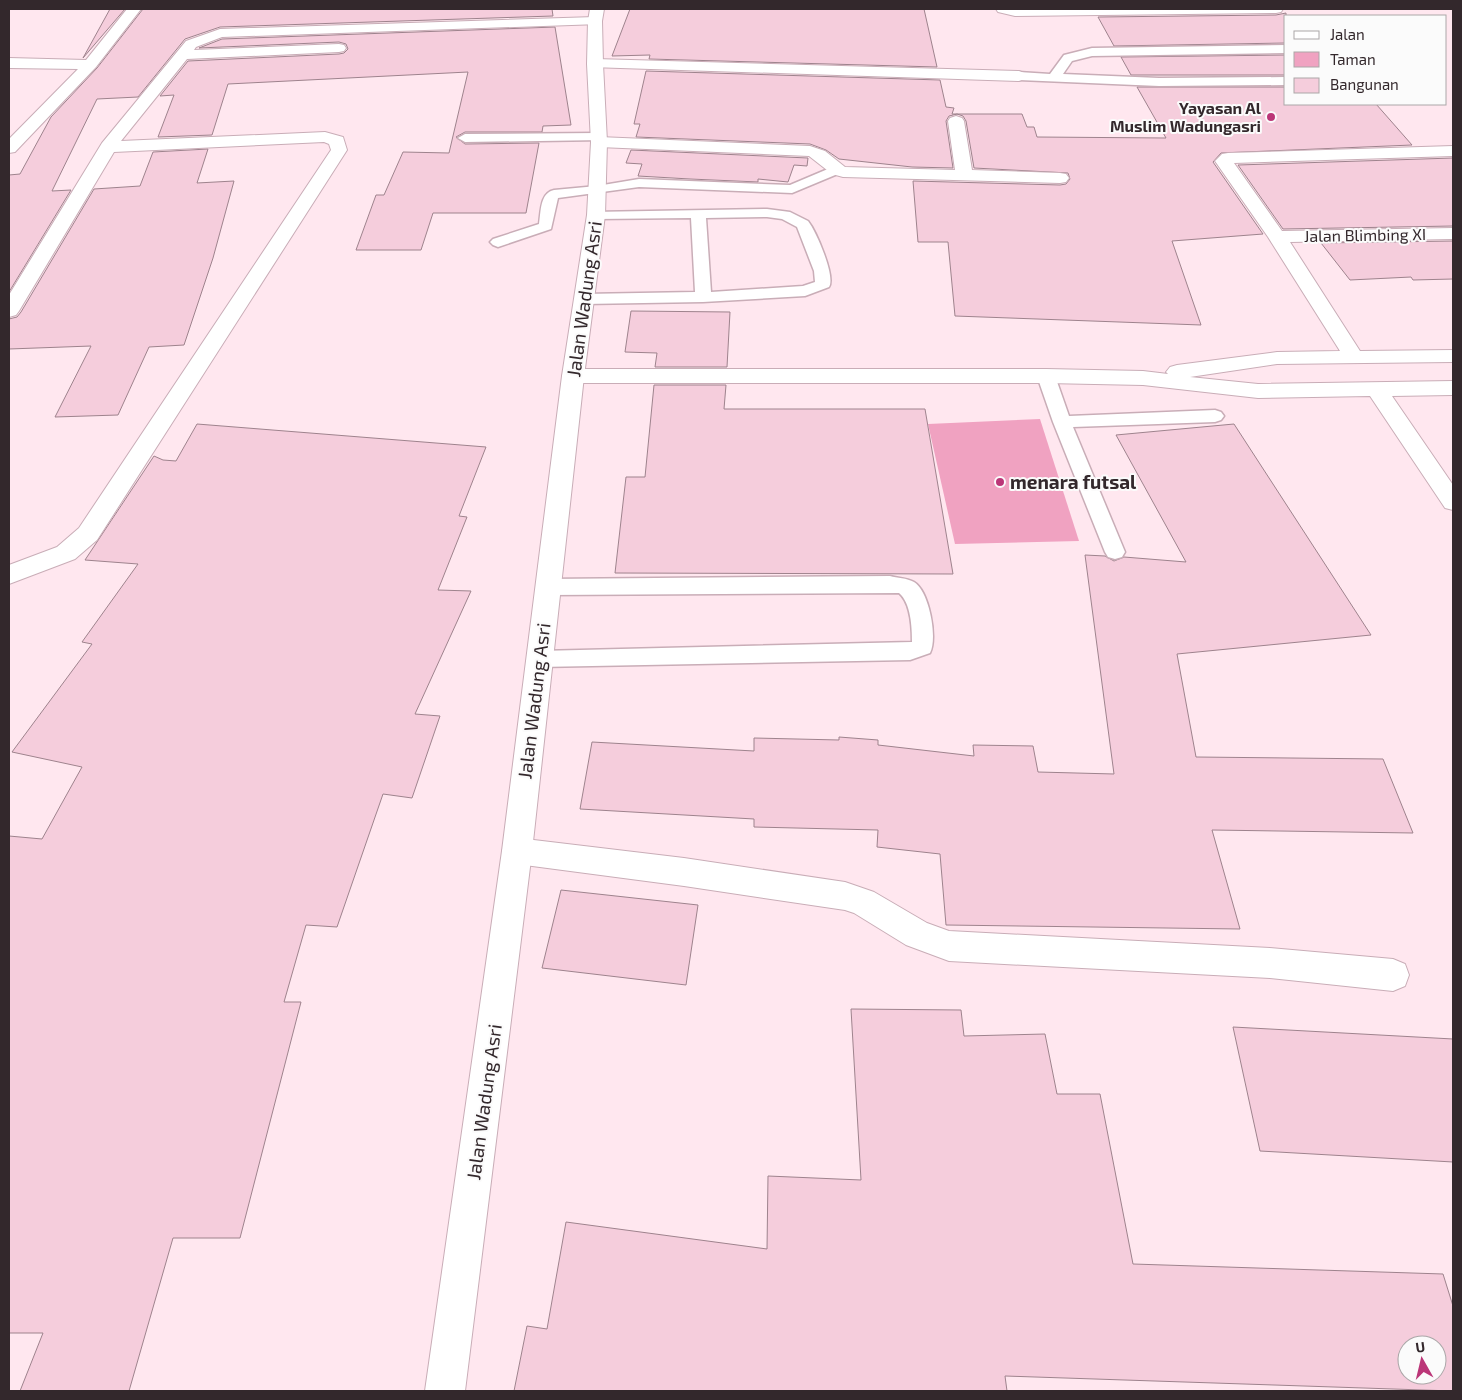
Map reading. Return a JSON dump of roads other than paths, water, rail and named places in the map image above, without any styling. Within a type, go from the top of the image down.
[{"type":"street","points":[[9,148],[90,65],[121,30],[134,9]]},
{"type":"street","points":[[1003,9],[1015,12],[1133,9],[1276,9]]},
{"type":"street","points":[[9,311],[108,147],[191,44],[220,33],[591,26]]},
{"type":"street","name":"Jalan Wadung Asri","points":[[446,1391],[517,851],[572,376],[596,203],[598,139],[595,64],[591,26]]},
{"type":"street","points":[[183,55],[357,47]]},
{"type":"street","points":[[9,63],[90,65]]},
{"type":"street","points":[[595,64],[1019,76]]},
{"type":"street","points":[[956,121],[964,175]]},
{"type":"street","points":[[9,575],[66,554],[88,534],[339,150],[337,142],[325,136],[108,147]]},
{"type":"street","points":[[598,139],[810,151],[820,155],[835,170],[843,172],[1060,178]]},
{"type":"street","points":[[1354,357],[1277,236],[1224,163],[1226,159],[1453,151]]},
{"type":"street","name":"Jalan Blimbing XI","points":[[1277,236],[1453,233]]},
{"type":"street","points":[[1143,378],[1277,358],[1453,356]]},
{"type":"street","points":[[572,376],[1046,376],[1143,378],[1258,391],[1453,388]]},
{"type":"street","points":[[1376,389],[1453,502]]},
{"type":"street","points":[[517,851],[684,872],[845,896],[863,902],[917,934],[949,946],[1150,956],[1392,975]]},
{"type":"lane","points":[[1054,77],[1068,58],[1092,52],[1284,50]]},
{"type":"lane","points":[[1110,81],[1126,65],[1284,60]]},
{"type":"lane","points":[[1019,76],[1110,81],[1284,81]]},
{"type":"lane","points":[[465,138],[598,139]]},
{"type":"lane","points":[[596,203],[639,184],[792,189],[835,170]]},
{"type":"lane","points":[[498,242],[546,226],[552,195],[596,203],[698,214],[767,213],[785,215],[803,224],[822,271],[823,284],[805,291],[703,297],[584,299]]},
{"type":"lane","points":[[698,214],[703,297]]},
{"type":"lane","points":[[1046,376],[1062,422],[1115,552]]},
{"type":"lane","points":[[1062,422],[1215,416]]},
{"type":"lane","points":[[539,659],[910,652],[922,647],[924,639],[914,596],[906,587],[890,584],[548,587]]},
{"type":"place","name":"Yayasan Al Muslim Wadungasri","points":[[1271,117]]},
{"type":"place","name":"menara futsal","points":[[1000,482]]}]
